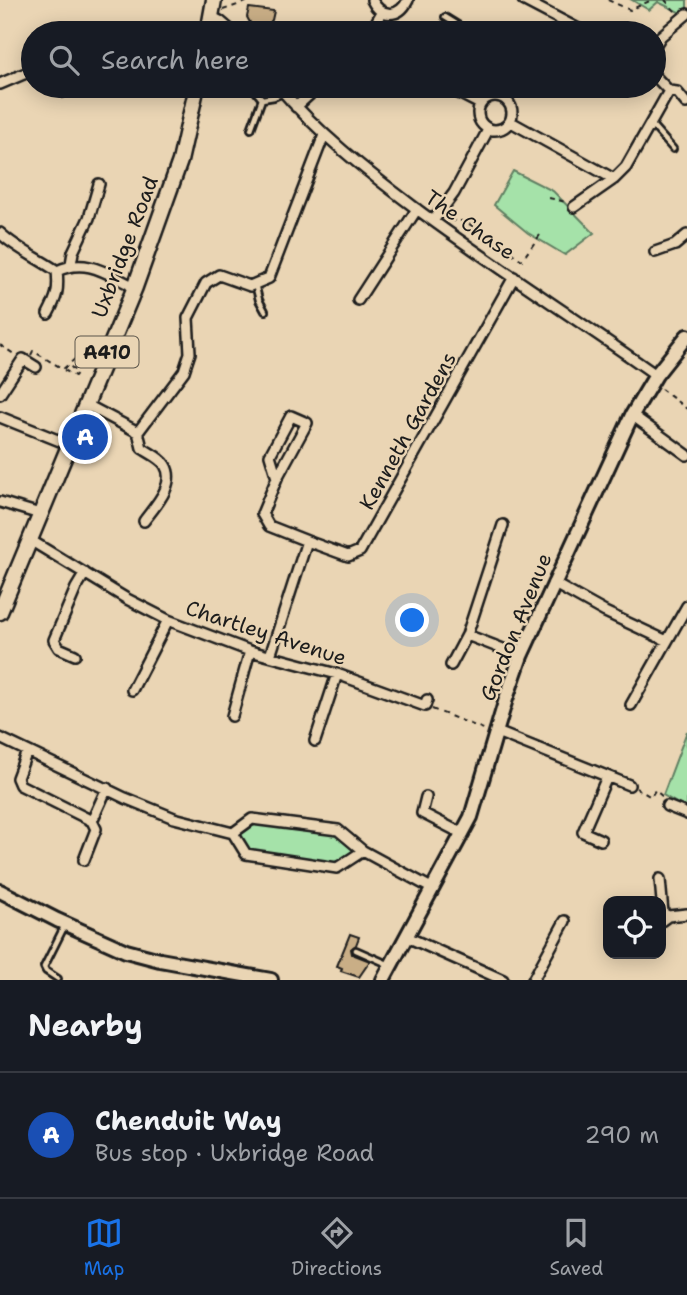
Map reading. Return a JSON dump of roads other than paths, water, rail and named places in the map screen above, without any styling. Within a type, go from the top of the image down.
[{"type":"main road","points":[[211,21],[214,0]]},
{"type":"main road","name":"Uxbridge Road","points":[[0,612],[5,589],[30,540],[135,287],[180,161],[194,98]]},
{"type":"street","points":[[372,0],[382,12],[391,14],[403,9],[408,0]]},
{"type":"street","points":[[523,0],[563,21]]},
{"type":"street","points":[[377,21],[382,12]]},
{"type":"street","points":[[666,32],[684,16]]},
{"type":"street","points":[[212,18],[220,21]]},
{"type":"street","points":[[0,84],[21,75]]},
{"type":"street","points":[[666,89],[669,92],[677,92],[686,103]]},
{"type":"street","points":[[666,97],[669,92]]},
{"type":"street","name":"The Chase","points":[[288,98],[324,135],[367,172],[654,379]]},
{"type":"street","points":[[296,107],[306,98]]},
{"type":"street","points":[[468,98],[480,104]]},
{"type":"street","points":[[488,98],[480,104],[479,120],[488,130],[496,131],[502,130],[511,122],[513,111],[504,98]]},
{"type":"street","points":[[576,206],[614,179],[625,167],[666,98]]},
{"type":"street","points":[[511,122],[614,179]]},
{"type":"street","points":[[433,222],[454,193],[488,130]]},
{"type":"street","points":[[138,432],[184,371],[190,353],[188,318],[206,283],[219,275],[250,286],[269,278],[324,135]]},
{"type":"street","points":[[71,264],[99,184]]},
{"type":"street","points":[[358,300],[417,209]]},
{"type":"street","points":[[0,233],[14,246],[57,271]]},
{"type":"street","points":[[655,251],[675,245],[687,235]]},
{"type":"street","points":[[57,271],[71,264],[92,267],[135,287]]},
{"type":"street","points":[[48,314],[57,298],[57,271]]},
{"type":"street","name":"Kenneth Gardens","points":[[277,478],[262,514],[269,526],[348,556],[360,551],[514,277]]},
{"type":"street","name":"Gordon Avenue","points":[[383,980],[471,817],[521,656],[632,415],[654,379],[687,335]]},
{"type":"street","points":[[0,394],[24,360],[36,368]]},
{"type":"street","points":[[85,404],[138,432],[142,448],[165,464],[170,478],[162,496],[144,521]]},
{"type":"street","points":[[632,415],[687,455]]},
{"type":"street","points":[[291,416],[307,423],[277,478],[270,455],[291,416]]},
{"type":"street","points":[[0,417],[70,444]]},
{"type":"street","points":[[0,502],[40,514]]},
{"type":"street","points":[[452,665],[467,635],[503,525]]},
{"type":"street","name":"Chartley Avenue","points":[[30,540],[127,599],[168,620],[250,650],[337,674],[426,703]]},
{"type":"street","points":[[270,656],[307,541]]},
{"type":"street","points":[[75,655],[59,648],[54,640],[85,573]]},
{"type":"street","points":[[554,583],[605,612],[667,641]]},
{"type":"street","points":[[631,705],[687,606]]},
{"type":"street","points":[[132,690],[168,620]]},
{"type":"street","points":[[467,635],[521,656]]},
{"type":"street","points":[[232,716],[250,650]]},
{"type":"street","points":[[314,741],[337,674]]},
{"type":"street","points":[[495,734],[502,734],[629,785]]},
{"type":"street","points":[[0,738],[125,798],[174,817],[233,833],[246,853],[337,868],[363,851]]},
{"type":"street","points":[[27,751],[17,778],[20,785],[92,821],[96,829],[83,860]]},
{"type":"street","points":[[601,840],[583,832],[607,777]]},
{"type":"street","points":[[92,821],[107,788]]},
{"type":"street","points":[[426,797],[422,814],[463,834]]},
{"type":"street","points":[[667,806],[687,814]]},
{"type":"street","points":[[233,833],[252,819],[338,830],[363,851],[433,888]]},
{"type":"street","points":[[660,879],[662,896]]},
{"type":"street","points":[[0,891],[126,951],[229,976],[271,980]]},
{"type":"street","points":[[666,919],[687,914]]},
{"type":"street","points":[[533,980],[565,921]]},
{"type":"street","points":[[407,937],[503,980]]},
{"type":"lane","points":[[445,17],[452,21]]},
{"type":"lane","points":[[251,129],[262,99],[268,98]]},
{"type":"lane","points":[[651,124],[673,149]]},
{"type":"lane","points":[[255,283],[265,311]]},
{"type":"lane","points":[[58,979],[44,967],[66,924]]},
{"type":"lane","points":[[356,950],[391,965]]},
{"type":"place","name":"Chenduit Way","points":[[85,437]]}]
